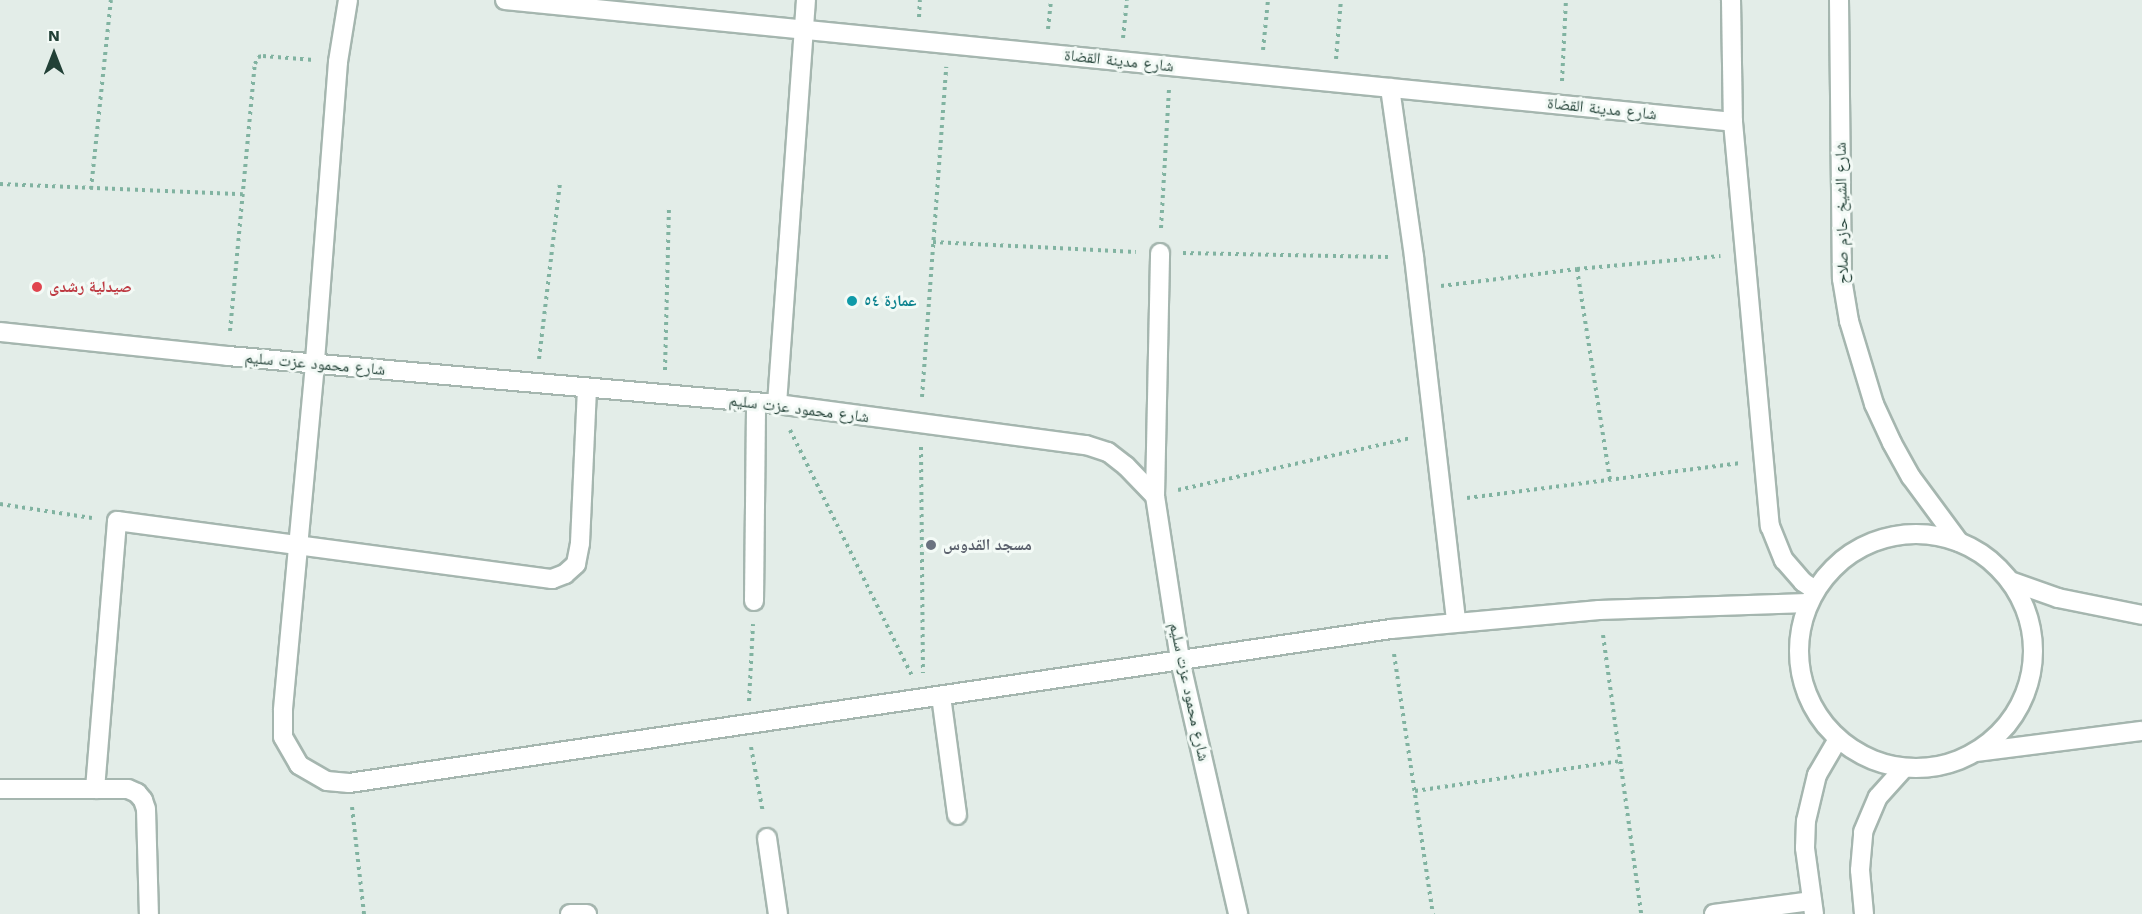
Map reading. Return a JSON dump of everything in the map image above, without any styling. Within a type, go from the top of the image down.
[{"type":"street","points":[[348,0],[339,62],[315,364],[283,711],[284,737],[299,765],[327,781],[350,783],[1391,629],[1599,610],[1811,596]]},
{"type":"street","name":"شارع مدينة القضاة","points":[[505,0],[1733,122]]},
{"type":"street","points":[[777,404],[806,0]]},
{"type":"street","points":[[1731,0],[1733,122],[1770,526],[1775,544],[1811,596]]},
{"type":"street","name":"شارع الشيخ حازم صلاح","points":[[1839,0],[1842,279],[1849,321],[1874,404],[1892,443],[1911,477],[1959,542]]},
{"type":"street","points":[[1390,88],[1414,257],[1456,622]]},
{"type":"street","points":[[1155,496],[1160,253]]},
{"type":"street","name":"شارع محمود عزت سليم","points":[[0,332],[228,356],[777,404],[1086,445],[1107,452],[1126,466],[1155,496],[1180,660],[1238,914]]},
{"type":"street","points":[[95,789],[117,521],[552,579],[565,574],[576,564],[580,543],[587,388]]},
{"type":"street","points":[[754,601],[756,403]]},
{"type":"street","points":[[1926,534],[1959,542],[1988,558],[2010,581],[2026,610],[2033,642],[2031,674],[2020,705],[2001,732],[1975,752],[1953,762],[1929,768],[1904,768],[1880,763],[1858,753],[1838,739],[1814,710],[1800,676],[1798,639],[1811,596],[1835,565],[1862,546],[1893,536],[1926,534]]},
{"type":"street","points":[[2010,581],[2058,598],[2142,615]]},
{"type":"street","points":[[932,697],[957,815]]},
{"type":"street","points":[[1975,752],[2142,731]]},
{"type":"street","points":[[1714,914],[1813,908],[1805,848],[1806,821],[1817,775],[1838,739]]},
{"type":"street","points":[[1864,914],[1860,870],[1863,832],[1878,797],[1904,768]]},
{"type":"street","points":[[0,789],[128,789],[143,800],[149,914]]},
{"type":"street","points":[[767,838],[778,914]]},
{"type":"street","points":[[570,914],[587,914]]},
{"type":"path","points":[[92,189],[111,0]]},
{"type":"path","points":[[1121,62],[1127,0]]},
{"type":"path","points":[[1260,75],[1268,0]]},
{"type":"path","points":[[1334,83],[1341,0]]},
{"type":"path","points":[[1561,105],[1566,0]]},
{"type":"path","points":[[932,697],[921,424],[948,44]]},
{"type":"path","points":[[228,356],[255,64],[258,57],[339,62]]},
{"type":"path","points":[[1160,253],[1171,66]]},
{"type":"path","points":[[0,184],[243,194]]},
{"type":"path","points":[[536,384],[560,184]]},
{"type":"path","points":[[664,395],[669,209]]},
{"type":"path","points":[[933,242],[1160,253],[1414,257]]},
{"type":"path","points":[[1417,289],[1577,269],[1744,254]]},
{"type":"path","points":[[1577,269],[1610,479]]},
{"type":"path","points":[[777,404],[932,697]]},
{"type":"path","points":[[1155,496],[1435,433]]},
{"type":"path","points":[[1443,501],[1764,459]]},
{"type":"path","points":[[0,504],[117,521]]},
{"type":"path","points":[[754,601],[747,724],[767,838]]},
{"type":"path","points":[[1599,610],[1641,914]]},
{"type":"path","points":[[1391,629],[1432,914]]},
{"type":"path","points":[[1414,791],[1620,761]]},
{"type":"path","points":[[350,783],[364,914]]},
{"type":"place","name":"صيدلية رشدى","points":[[37,287]]},
{"type":"place","name":"عمارة ٥٤","points":[[852,301]]},
{"type":"place","name":"مسجد القدوس","points":[[931,545]]}]
